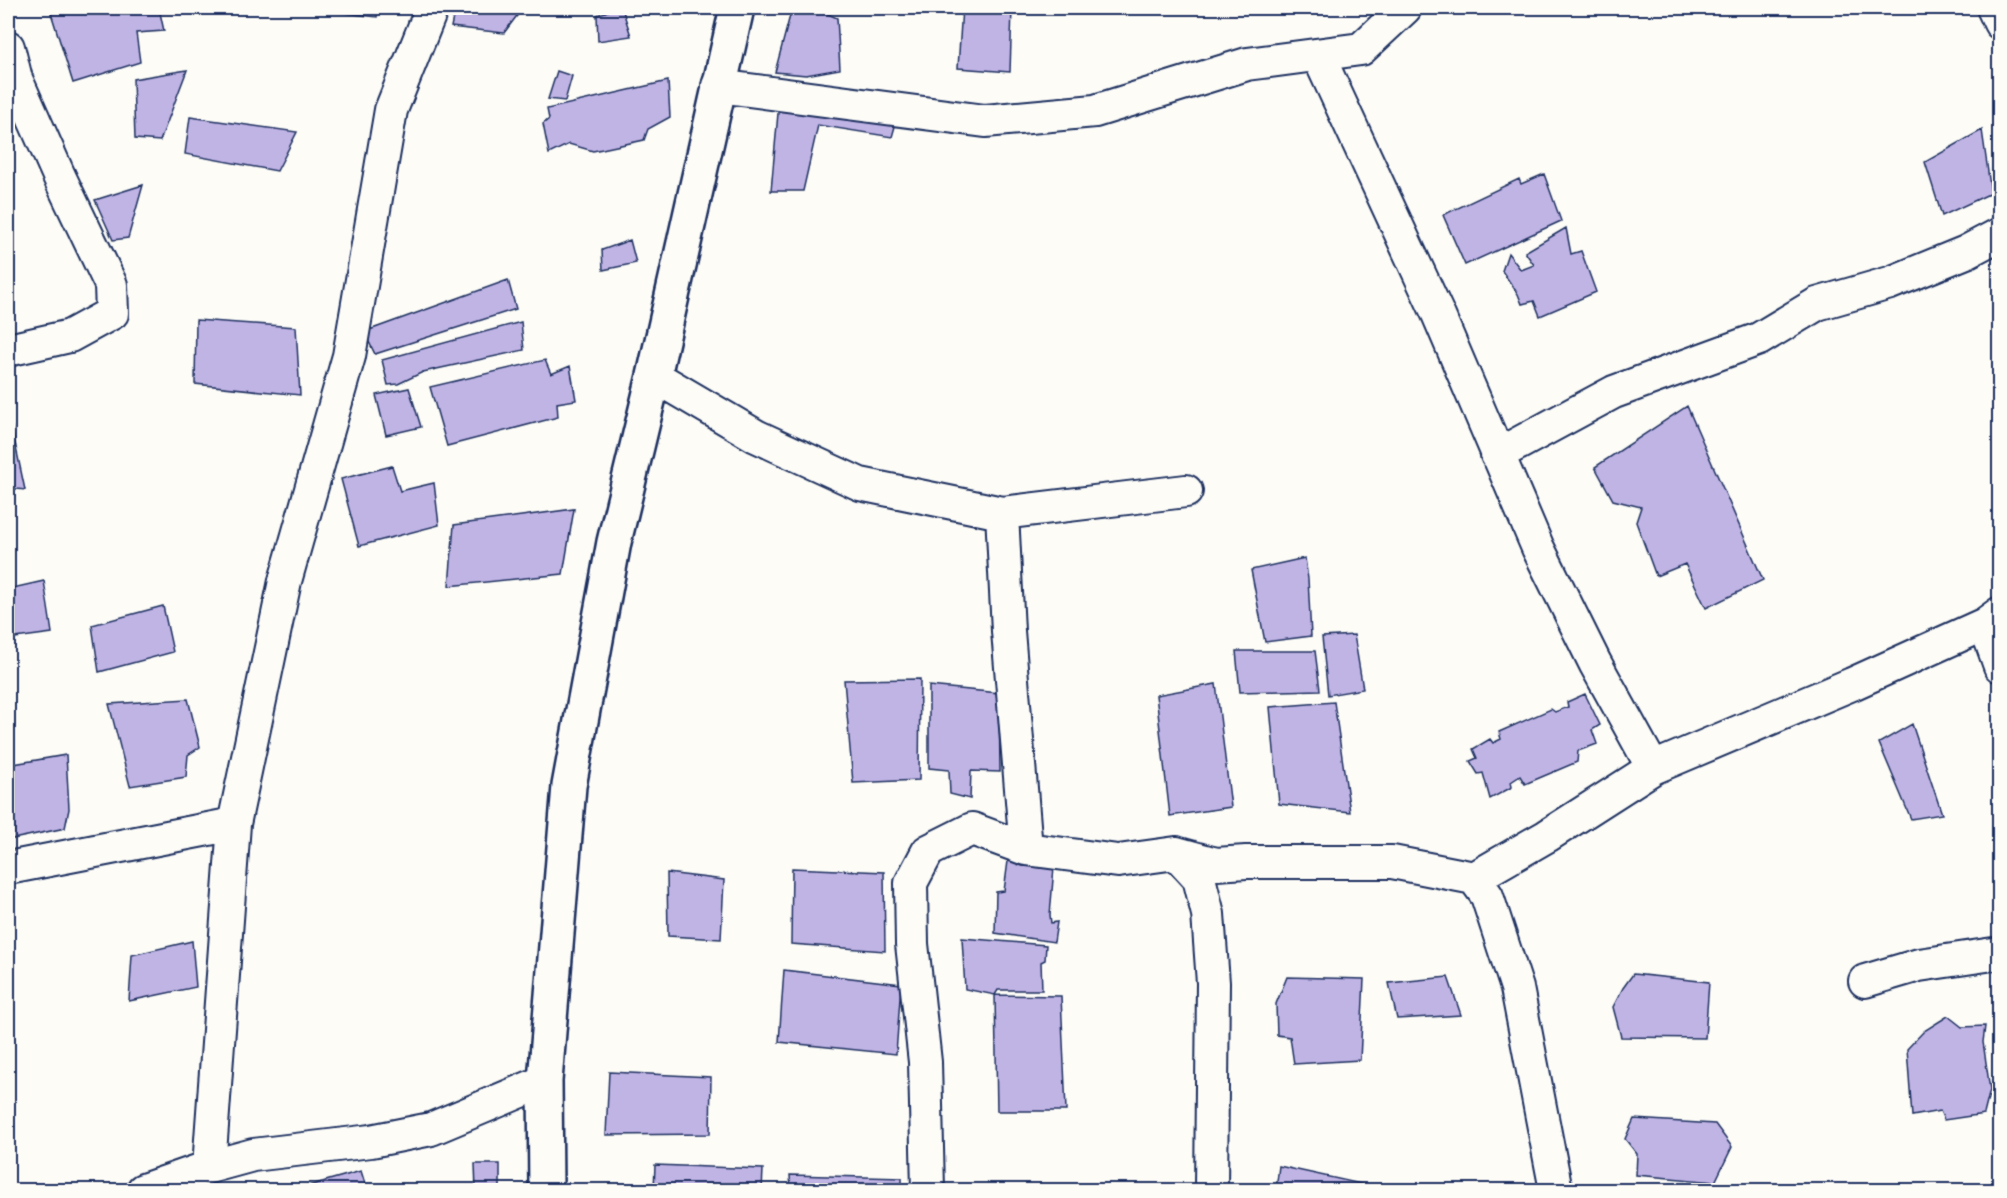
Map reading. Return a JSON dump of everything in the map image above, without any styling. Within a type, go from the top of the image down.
[{"type":"main road","points":[[546,1191],[545,1081],[569,786],[614,542],[737,8]]},
{"type":"street","points":[[209,1167],[234,824],[285,581],[349,356],[391,110],[432,8]]},
{"type":"street","points":[[718,86],[985,120],[1095,111],[1247,64],[1361,49],[1405,8]]},
{"type":"street","points":[[1993,8],[2000,23]]},
{"type":"street","points":[[8,47],[16,79],[111,285],[112,313],[70,336],[8,350]]},
{"type":"street","points":[[1318,55],[1438,314],[1538,548],[1595,663],[1653,768]]},
{"type":"street","points":[[1497,454],[1614,392],[1759,339],[1817,304],[1890,283],[1966,252],[2000,234]]},
{"type":"street","points":[[654,376],[756,436],[860,484],[1002,513],[1186,490]]},
{"type":"street","points":[[1002,513],[1008,631],[1026,849]]},
{"type":"street","points":[[928,1191],[925,1062],[912,944],[911,882],[928,851],[972,829],[1026,849],[1118,861],[1176,853],[1216,864],[1392,862],[1474,878],[1548,836],[1653,768],[1852,684],[1992,618],[2000,666]]},
{"type":"street","points":[[8,868],[234,824]]},
{"type":"street","points":[[1176,853],[1199,878],[1208,914],[1213,983],[1211,1191]]},
{"type":"street","points":[[1474,878],[1487,896],[1517,988],[1556,1191]]},
{"type":"street","points":[[1865,981],[1919,965],[2000,953]]},
{"type":"street","points":[[143,1191],[209,1167],[253,1155],[371,1141],[431,1129],[545,1081]]},
{"type":"building","points":[[82,8],[130,8],[132,12],[142,8],[159,8],[164,31],[136,33],[140,62],[73,83],[51,13]]},
{"type":"building","points":[[303,8],[378,8],[377,17]]},
{"type":"building","points":[[455,8],[507,8],[519,13],[504,33],[451,27]]},
{"type":"building","points":[[622,8],[631,36],[598,41],[597,15]]},
{"type":"building","points":[[792,8],[815,8],[837,18],[840,69],[806,75],[775,72]]},
{"type":"building","points":[[962,8],[1012,8],[1010,72],[958,68]]},
{"type":"building","points":[[187,70],[160,141],[135,139],[133,79]]},
{"type":"building","points":[[557,71],[572,76],[565,101],[548,99]]},
{"type":"building","points":[[781,80],[900,109],[892,137],[818,125],[803,191],[771,191]]},
{"type":"building","points":[[668,81],[670,117],[648,129],[644,140],[593,151],[569,144],[549,154],[543,124],[549,119],[547,109]]},
{"type":"building","points":[[190,117],[297,132],[277,171],[185,154]]},
{"type":"building","points":[[1982,130],[1991,193],[1942,216],[1925,162]]},
{"type":"building","points":[[1544,174],[1561,221],[1465,265],[1443,215],[1519,179],[1521,184]]},
{"type":"building","points":[[143,185],[128,238],[113,240],[95,200]]},
{"type":"building","points":[[1566,228],[1571,254],[1581,251],[1596,292],[1540,316],[1534,301],[1522,304],[1502,271],[1508,253],[1521,270],[1534,265],[1525,252]]},
{"type":"building","points":[[630,240],[636,263],[603,270],[602,250]]},
{"type":"building","points":[[508,280],[516,309],[375,354],[364,332]]},
{"type":"building","points":[[196,320],[296,327],[300,395],[195,384]]},
{"type":"building","points":[[521,322],[524,350],[423,372],[398,384],[388,385],[382,360]]},
{"type":"building","points":[[545,360],[551,374],[570,366],[576,400],[557,403],[558,417],[447,446],[430,387]]},
{"type":"building","points":[[409,388],[421,427],[386,435],[376,395]]},
{"type":"building","points":[[1687,406],[1763,580],[1706,608],[1685,564],[1656,576],[1636,522],[1641,507],[1613,500],[1595,467]]},
{"type":"building","points":[[8,410],[25,490],[8,488]]},
{"type":"building","points":[[392,466],[400,491],[434,483],[439,525],[359,546],[341,479]]},
{"type":"building","points":[[574,509],[563,574],[449,586],[454,525]]},
{"type":"building","points":[[1305,558],[1311,636],[1265,642],[1251,570]]},
{"type":"building","points":[[44,581],[52,633],[8,639],[8,589]]},
{"type":"building","points":[[163,606],[173,652],[99,672],[92,625]]},
{"type":"building","points":[[1354,635],[1363,689],[1328,695],[1322,637]]},
{"type":"building","points":[[1236,651],[1315,651],[1320,690],[1240,692]]},
{"type":"building","points":[[920,679],[919,780],[853,783],[844,680]]},
{"type":"building","points":[[1216,684],[1231,807],[1170,816],[1156,695]]},
{"type":"building","points":[[929,686],[999,693],[1000,772],[971,771],[970,799],[950,794],[949,770],[929,768]]},
{"type":"building","points":[[1585,694],[1600,725],[1592,730],[1597,744],[1578,751],[1577,762],[1525,784],[1520,776],[1511,782],[1512,787],[1490,799],[1483,773],[1478,774],[1470,761],[1477,758],[1473,749],[1490,739],[1493,743],[1501,739],[1499,732],[1551,709],[1555,712],[1568,707],[1567,702]]},
{"type":"building","points":[[188,699],[200,747],[188,755],[186,777],[130,786],[109,704]]},
{"type":"building","points":[[1334,702],[1350,812],[1279,804],[1270,707]]},
{"type":"building","points":[[1912,724],[1942,814],[1911,819],[1879,743]]},
{"type":"building","points":[[66,755],[69,809],[65,828],[8,840],[8,765]]},
{"type":"building","points":[[1008,861],[1054,867],[1050,915],[1051,923],[1057,922],[1054,942],[995,933],[996,892],[1004,891]]},
{"type":"building","points":[[792,868],[884,872],[885,951],[791,944]]},
{"type":"building","points":[[667,873],[724,880],[721,939],[668,936]]},
{"type":"building","points":[[962,938],[1046,945],[1045,960],[1041,962],[1042,990],[998,990],[995,995],[965,989]]},
{"type":"building","points":[[192,941],[196,987],[129,1001],[132,955]]},
{"type":"building","points":[[784,970],[901,984],[896,1054],[779,1042]]},
{"type":"building","points":[[1633,974],[1709,982],[1705,1038],[1621,1037],[1613,1007]]},
{"type":"building","points":[[1287,977],[1364,979],[1360,1060],[1294,1064],[1290,1037],[1277,1035],[1276,1004]]},
{"type":"building","points":[[1448,977],[1461,1015],[1397,1019],[1389,983]]},
{"type":"building","points":[[995,995],[1061,996],[1066,1111],[997,1111]]},
{"type":"building","points":[[1948,1016],[1962,1027],[1985,1026],[1983,1042],[1990,1090],[1984,1114],[1944,1120],[1940,1111],[1912,1116],[1907,1049],[1924,1031]]},
{"type":"building","points":[[609,1072],[711,1077],[710,1134],[606,1135]]},
{"type":"building","points":[[1634,1119],[1715,1124],[1732,1147],[1715,1182],[1636,1175],[1637,1154],[1625,1139]]},
{"type":"building","points":[[475,1164],[500,1164],[500,1190],[476,1190]]},
{"type":"building","points":[[655,1165],[763,1169],[762,1190],[654,1190]]},
{"type":"building","points":[[1279,1166],[1375,1187],[1375,1190],[1276,1190]]},
{"type":"building","points":[[361,1171],[367,1190],[294,1190]]},
{"type":"building","points":[[790,1175],[902,1178],[902,1190],[791,1190]]}]
